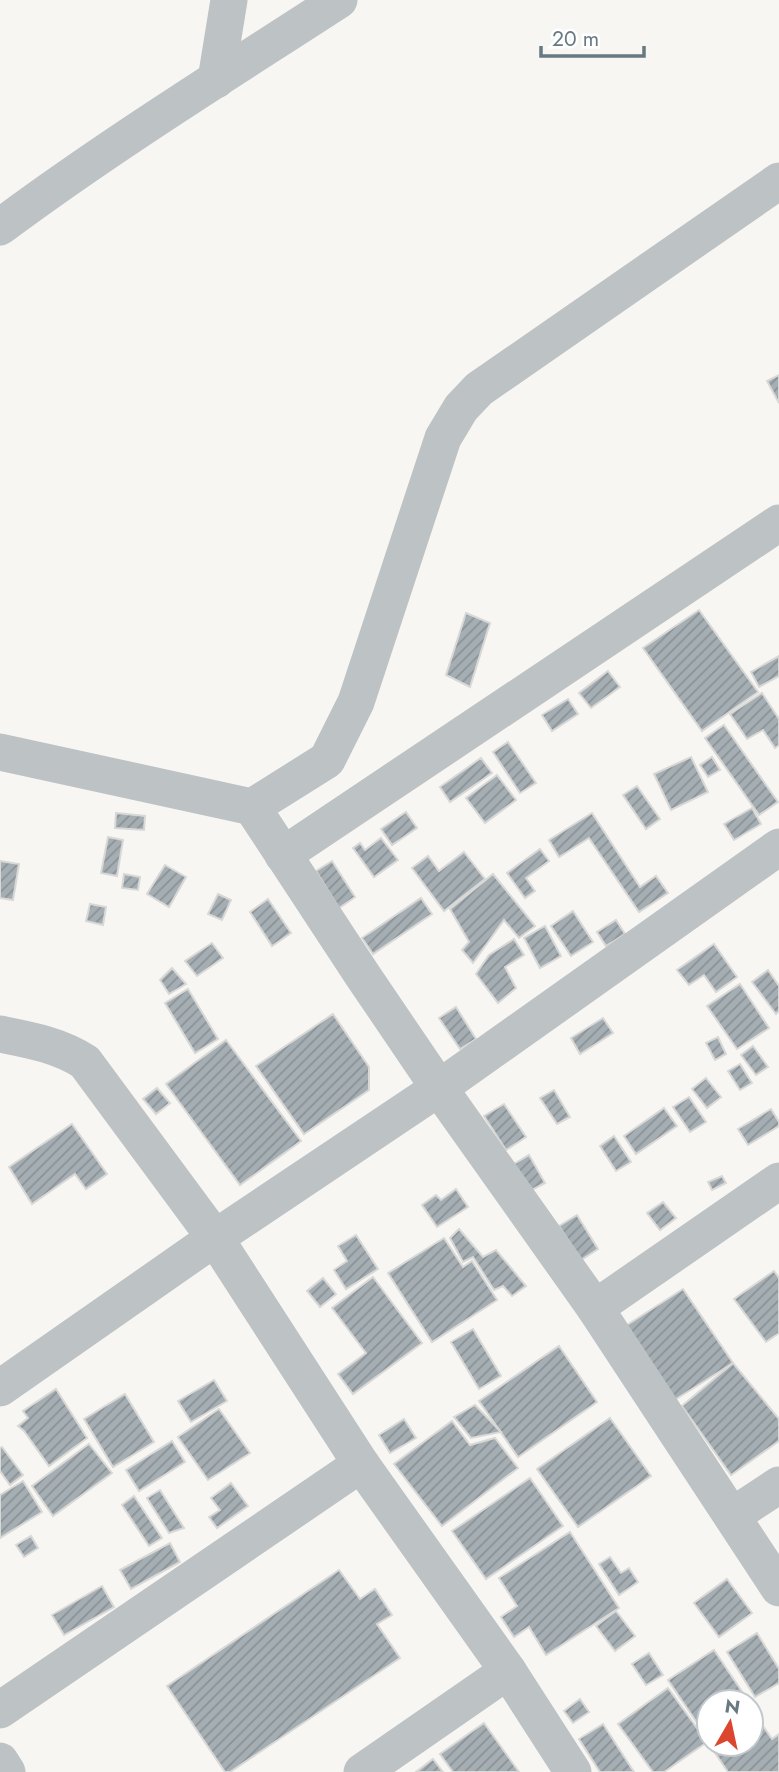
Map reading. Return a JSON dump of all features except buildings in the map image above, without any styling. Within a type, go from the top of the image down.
[{"type":"street","points":[[216,80],[229,0]]},
{"type":"street","points":[[0,226],[57,184],[339,0]]},
{"type":"street","points":[[0,752],[252,807],[327,760],[356,702],[443,438],[461,408],[478,389],[779,181]]},
{"type":"street","points":[[283,855],[779,523]]},
{"type":"street","points":[[252,807],[439,1088],[595,1308],[779,1588]]},
{"type":"street","points":[[0,1388],[215,1238],[439,1088],[779,847]]},
{"type":"street","points":[[0,1034],[69,1051],[85,1062],[215,1238],[361,1464],[508,1671],[573,1772]]},
{"type":"street","points":[[595,1308],[779,1181]]},
{"type":"street","points":[[0,1710],[361,1464]]},
{"type":"street","points":[[732,1516],[779,1485]]},
{"type":"street","points":[[362,1772],[508,1671]]},
{"type":"street","points":[[0,1761],[7,1772]]}]
